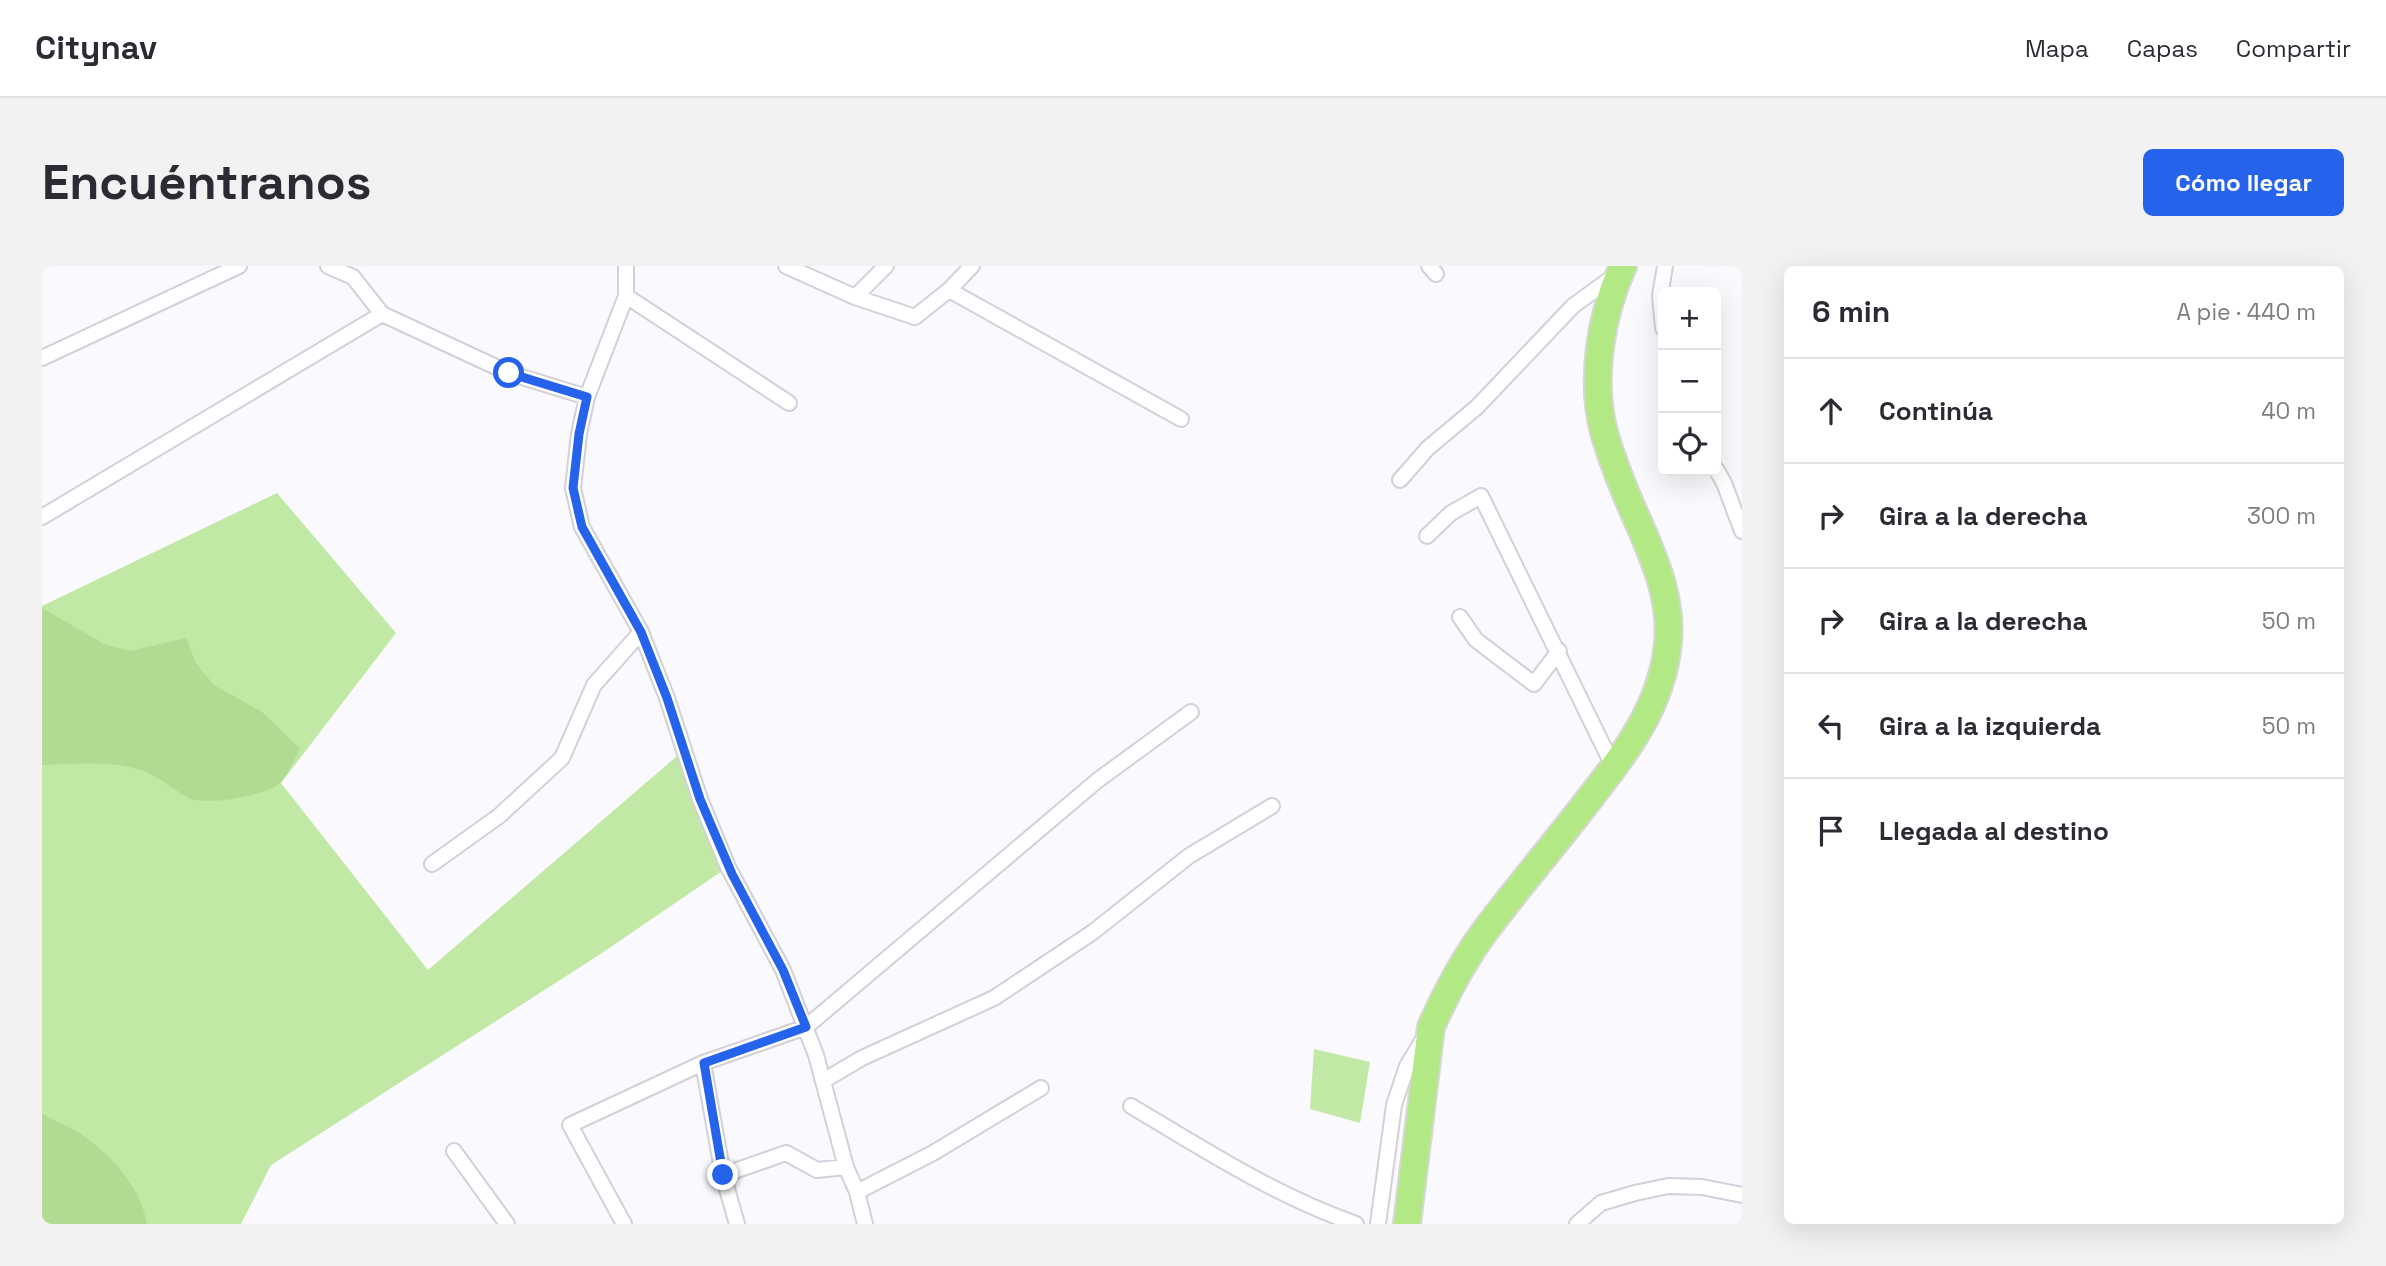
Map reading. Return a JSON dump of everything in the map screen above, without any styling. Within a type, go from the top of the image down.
[{"type":"highway","points":[[1408,1224],[1431,1027],[1456,973],[1486,930],[1614,768],[1651,710],[1661,680],[1668,643],[1666,608],[1660,577],[1619,477],[1600,408],[1600,341],[1622,268]]},
{"type":"street","points":[[42,358],[239,266]]},
{"type":"street","points":[[328,266],[355,272],[382,314],[509,373],[587,397]]},
{"type":"street","points":[[626,266],[626,296],[587,397],[579,434],[573,488],[582,527],[641,632],[667,698],[700,799],[732,874],[783,970],[806,1027],[865,1224]]},
{"type":"street","points":[[786,266],[855,297],[915,317],[949,290],[972,266]]},
{"type":"street","points":[[855,297],[886,266]]},
{"type":"street","points":[[1662,287],[1665,266]]},
{"type":"street","points":[[1400,480],[1428,448],[1477,407],[1573,306],[1622,268]]},
{"type":"street","points":[[949,290],[1181,419]]},
{"type":"street","points":[[626,296],[789,402]]},
{"type":"street","points":[[42,517],[382,314]]},
{"type":"street","points":[[1720,476],[1742,531]]},
{"type":"street","points":[[1427,536],[1451,513],[1481,496],[1614,768]]},
{"type":"street","points":[[1460,617],[1476,640],[1534,684],[1559,651]]},
{"type":"street","points":[[432,864],[499,816],[562,758],[594,685],[641,632]]},
{"type":"street","points":[[624,1224],[570,1125],[704,1063],[806,1027],[1098,780],[1191,712]]},
{"type":"street","points":[[823,1081],[862,1058],[994,998],[1093,932],[1189,856],[1272,806]]},
{"type":"street","points":[[1378,1224],[1394,1105],[1407,1066],[1431,1027]]},
{"type":"street","points":[[704,1063],[723,1175],[737,1224]]},
{"type":"street","points":[[857,1192],[933,1153],[1041,1088]]},
{"type":"street","points":[[1131,1106],[1252,1178],[1312,1208],[1356,1224]]},
{"type":"street","points":[[454,1151],[507,1224]]},
{"type":"street","points":[[723,1175],[786,1153],[817,1170],[846,1167]]},
{"type":"street","points":[[1577,1224],[1601,1203],[1668,1186],[1702,1187],[1742,1195]]},
{"type":"green space","points":[[277,493],[396,633],[281,783],[428,970],[684,750],[728,867],[596,957],[271,1165],[241,1224],[42,1224],[42,606]]},
{"type":"green space","points":[[42,608],[104,644],[130,651],[186,638],[196,663],[214,685],[262,712],[300,749],[284,778],[264,792],[209,801],[189,798],[145,771],[126,766],[42,765]]},
{"type":"green space","points":[[1314,1049],[1370,1062],[1360,1123],[1310,1109]]},
{"type":"green space","points":[[42,1113],[88,1139],[111,1159],[138,1196],[147,1224],[42,1224]]},
{"type":"route","points":[[509,373],[587,397],[579,434],[573,488],[582,527],[641,632],[667,698],[700,799],[732,874],[783,970],[806,1027],[704,1063],[723,1175]]}]
